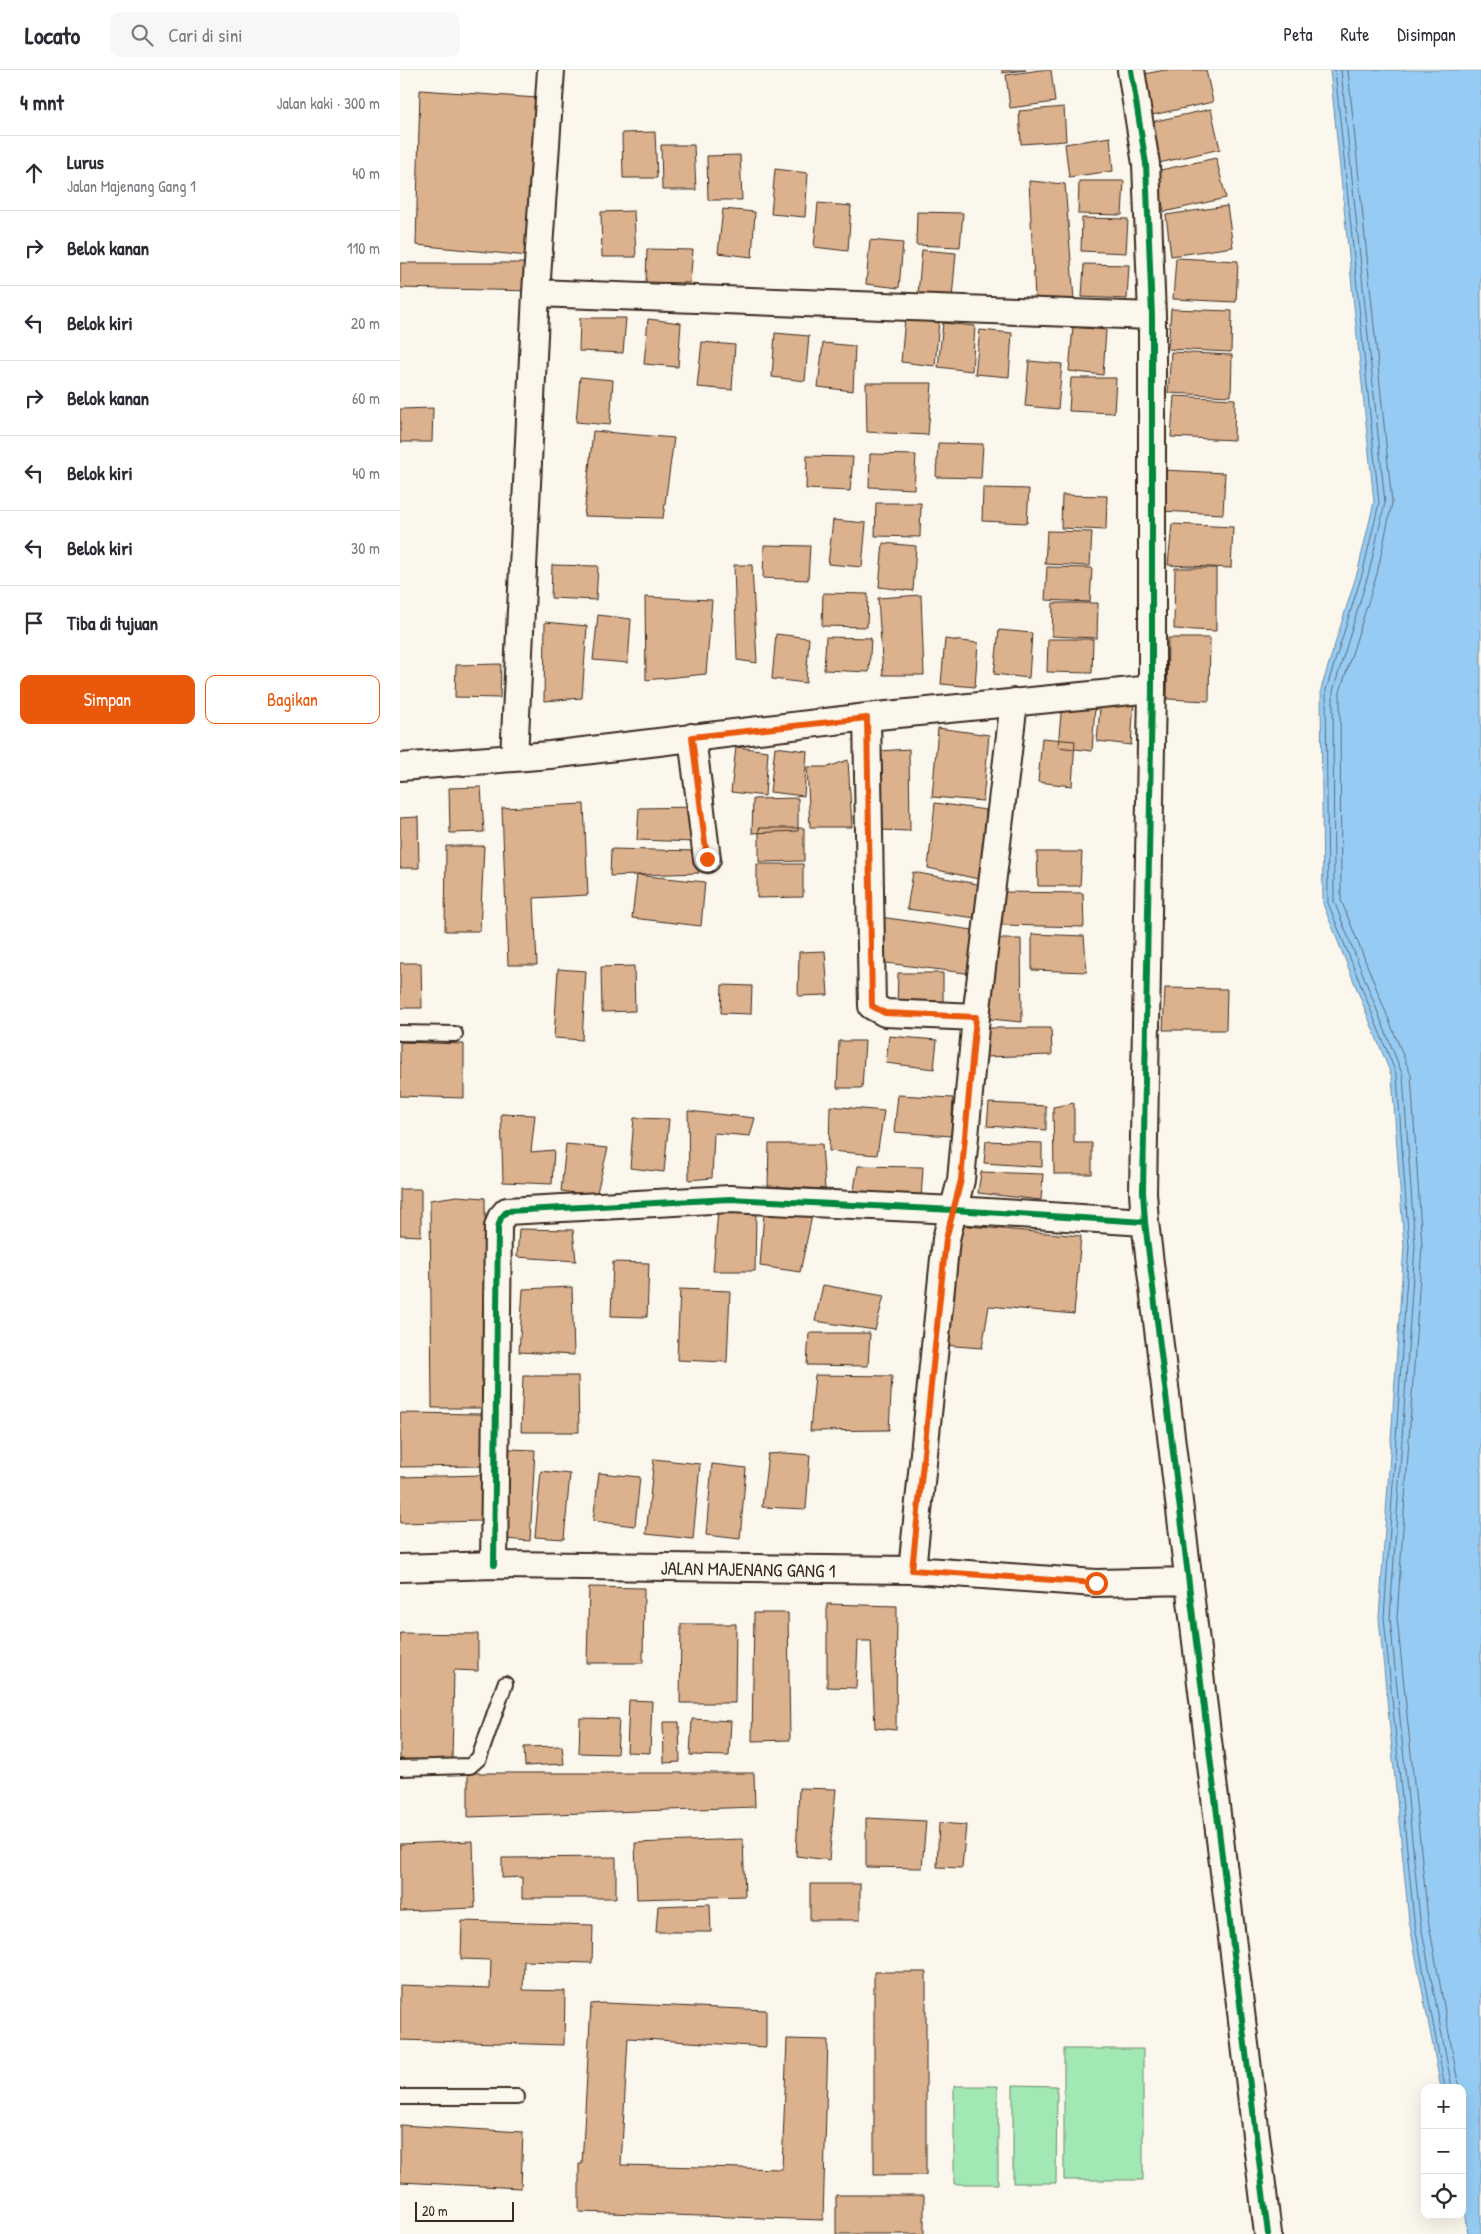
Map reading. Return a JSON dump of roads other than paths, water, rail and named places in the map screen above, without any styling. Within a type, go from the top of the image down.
[{"type":"street","points":[[514,758],[536,293],[551,70]]},
{"type":"street","points":[[1131,70],[1146,164],[1152,316],[1152,689],[1144,1222],[1268,2234]]},
{"type":"street","points":[[536,293],[1152,316]]},
{"type":"street","points":[[400,767],[514,758],[1014,702],[1152,689]]},
{"type":"street","points":[[912,1570],[946,1239],[961,1180],[976,1017],[1014,702]]},
{"type":"street","points":[[867,718],[872,1006],[885,1013],[976,1017]]},
{"type":"street","points":[[692,737],[707,859]]},
{"type":"street","points":[[494,1565],[498,1227],[501,1218],[508,1211],[730,1199],[1144,1222]]},
{"type":"street","name":"JALAN MAJENANG GANG 1","points":[[400,1568],[494,1565],[912,1570],[1096,1583],[1189,1581]]},
{"type":"lane","points":[[400,1033],[455,1034]]},
{"type":"lane","points":[[400,1768],[470,1766],[479,1758],[505,1684]]},
{"type":"lane","points":[[400,2097],[517,2097]]},
{"type":"water","points":[[1330,70],[1481,70],[1481,2234],[1468,2234],[1465,2219],[1466,2084],[1440,2084],[1409,1921],[1379,1618],[1404,1246],[1392,1077],[1323,904],[1321,689],[1358,570],[1374,502]]}]
